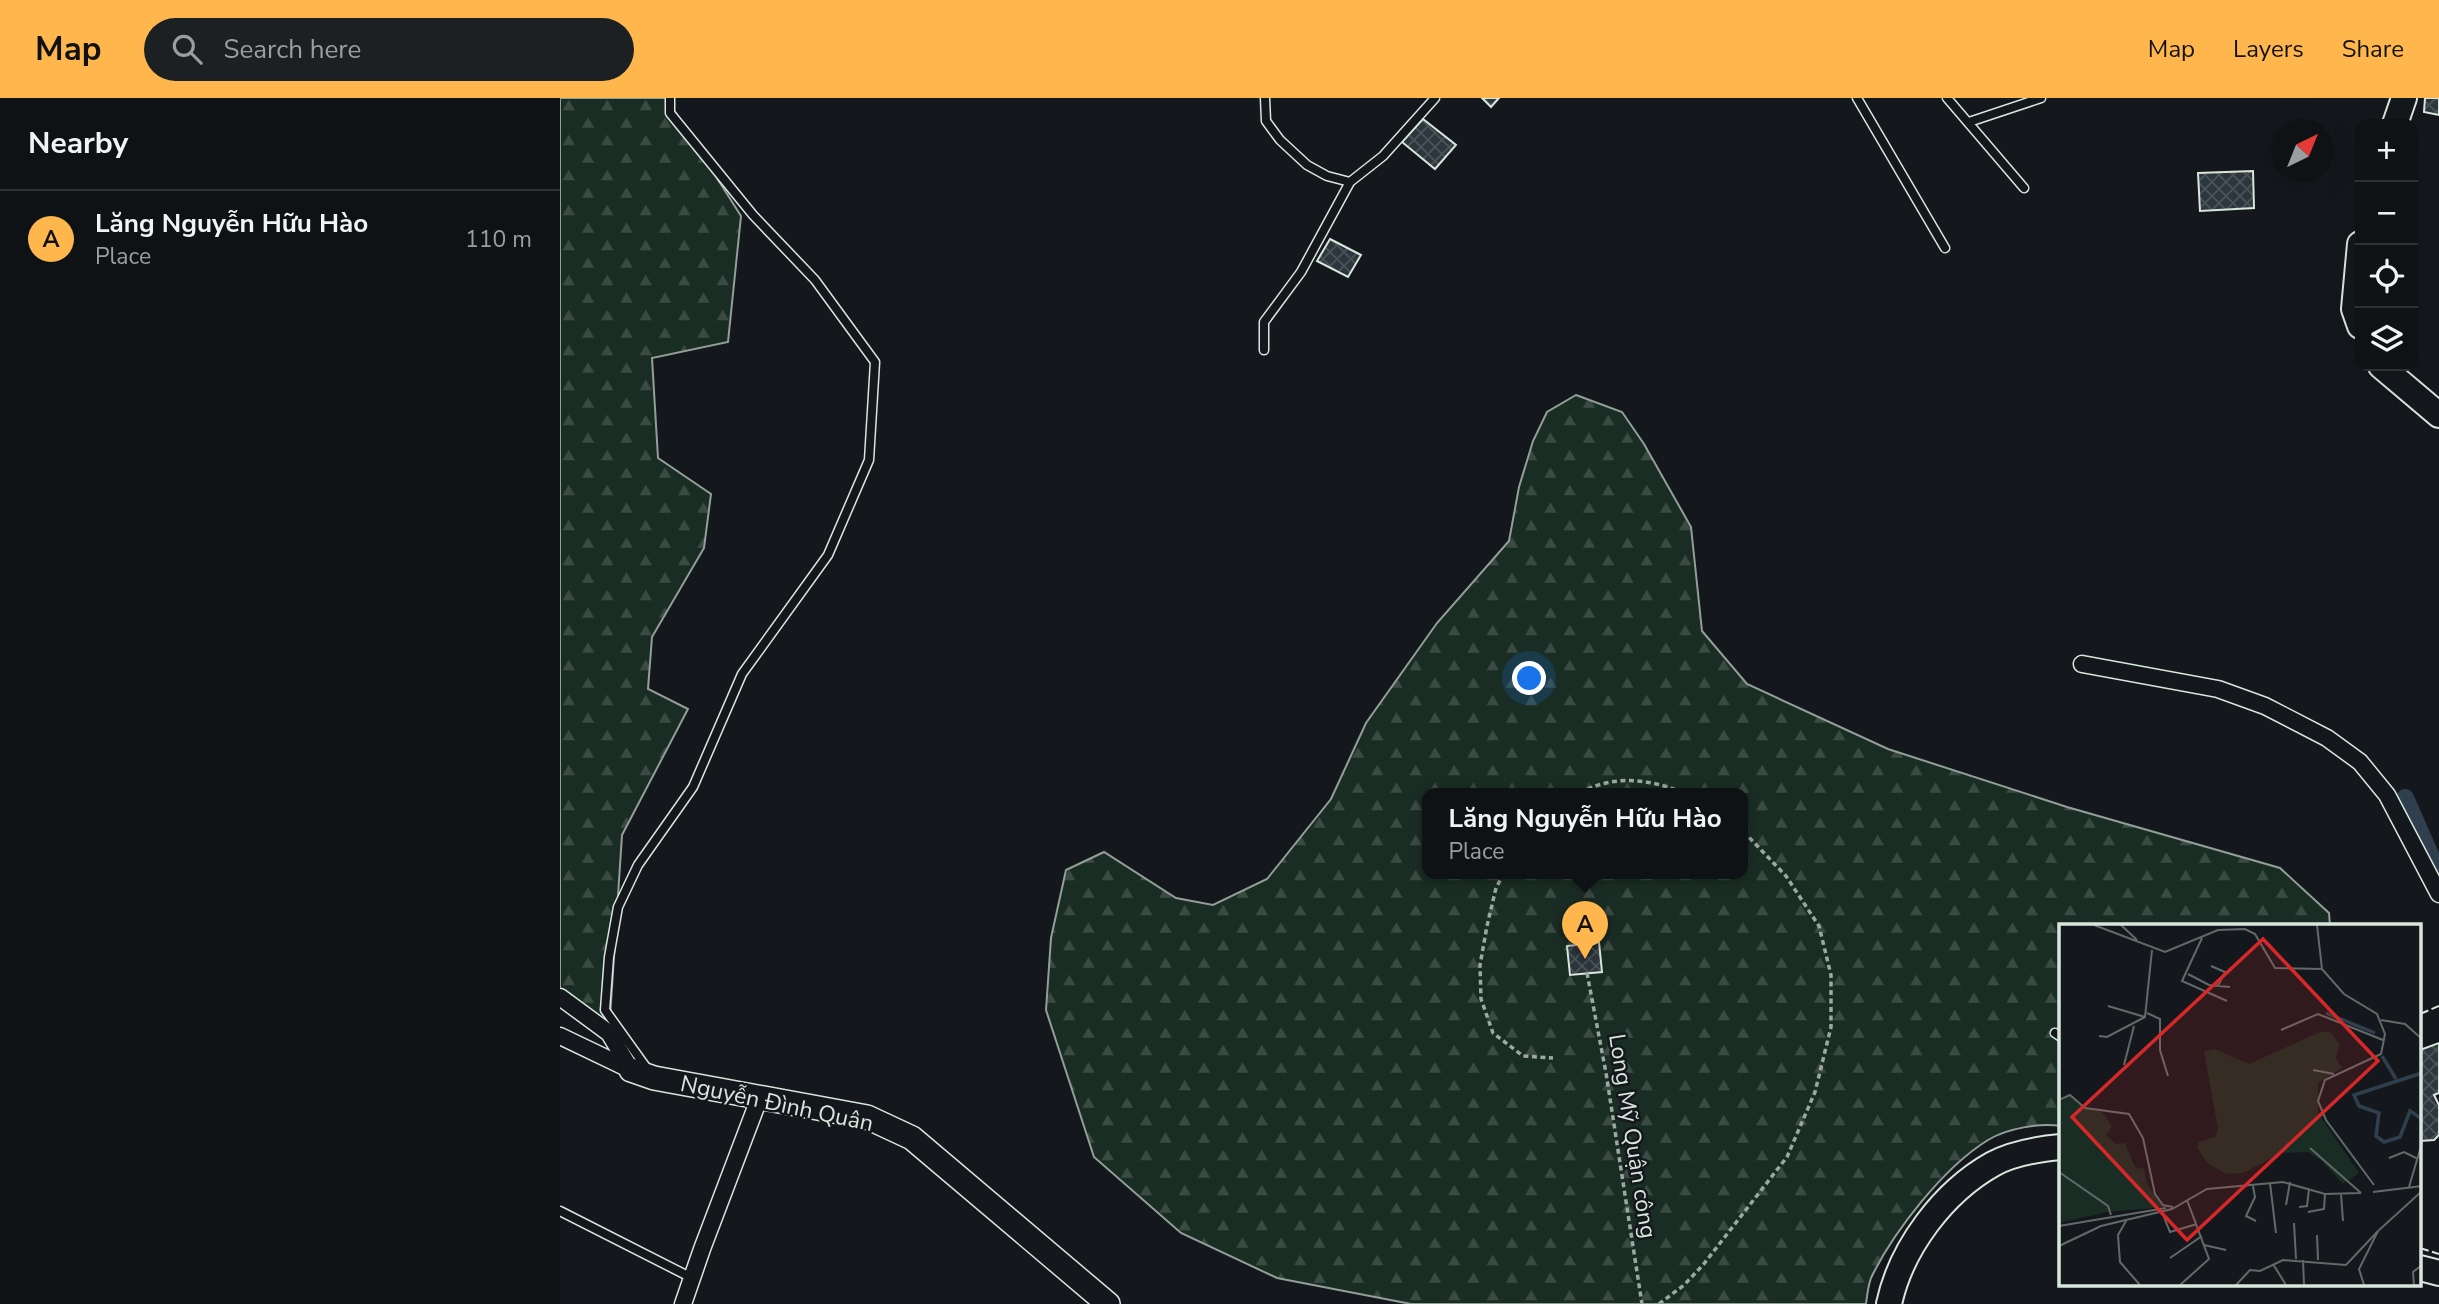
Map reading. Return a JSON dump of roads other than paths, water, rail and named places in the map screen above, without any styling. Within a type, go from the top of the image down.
[{"type":"main road","points":[[2397,119],[2404,98]]},
{"type":"main road","points":[[2355,312],[2360,245]]},
{"type":"main road","points":[[2387,371],[2439,415]]},
{"type":"main road","points":[[1889,1304],[1906,1256],[1929,1220],[1967,1181],[1995,1163],[2035,1150],[2059,1147]]},
{"type":"main road","points":[[2422,1269],[2439,1273]]},
{"type":"street","points":[[2082,664],[2218,689],[2264,706],[2327,738],[2360,762],[2387,794],[2439,894]]},
{"type":"street","points":[[560,997],[609,1033],[631,1070]]},
{"type":"street","name":"Nguyễn Đình Quân","points":[[561,1040],[654,1078],[867,1117],[912,1138],[1108,1304]]},
{"type":"street","points":[[683,1304],[759,1099]]},
{"type":"lane","points":[[654,1078],[605,1010],[618,907],[638,864],[693,786],[742,674],[828,555],[869,460],[875,362],[816,280],[753,215],[670,113],[670,98]]},
{"type":"lane","points":[[1265,98],[1265,121],[1280,140],[1307,165],[1327,176],[1350,182]]},
{"type":"lane","points":[[1264,350],[1264,322],[1301,272],[1350,182],[1383,156],[1435,98]]},
{"type":"lane","points":[[1857,98],[1945,248]]},
{"type":"lane","points":[[1947,98],[2024,188]]},
{"type":"lane","points":[[1969,122],[2041,98]]},
{"type":"lane","points":[[560,1210],[692,1278]]},
{"type":"waterway","points":[[2405,798],[2439,875]]},
{"type":"place","name":"Lăng Nguyễn Hữu Hào","points":[[1585,959]]}]
